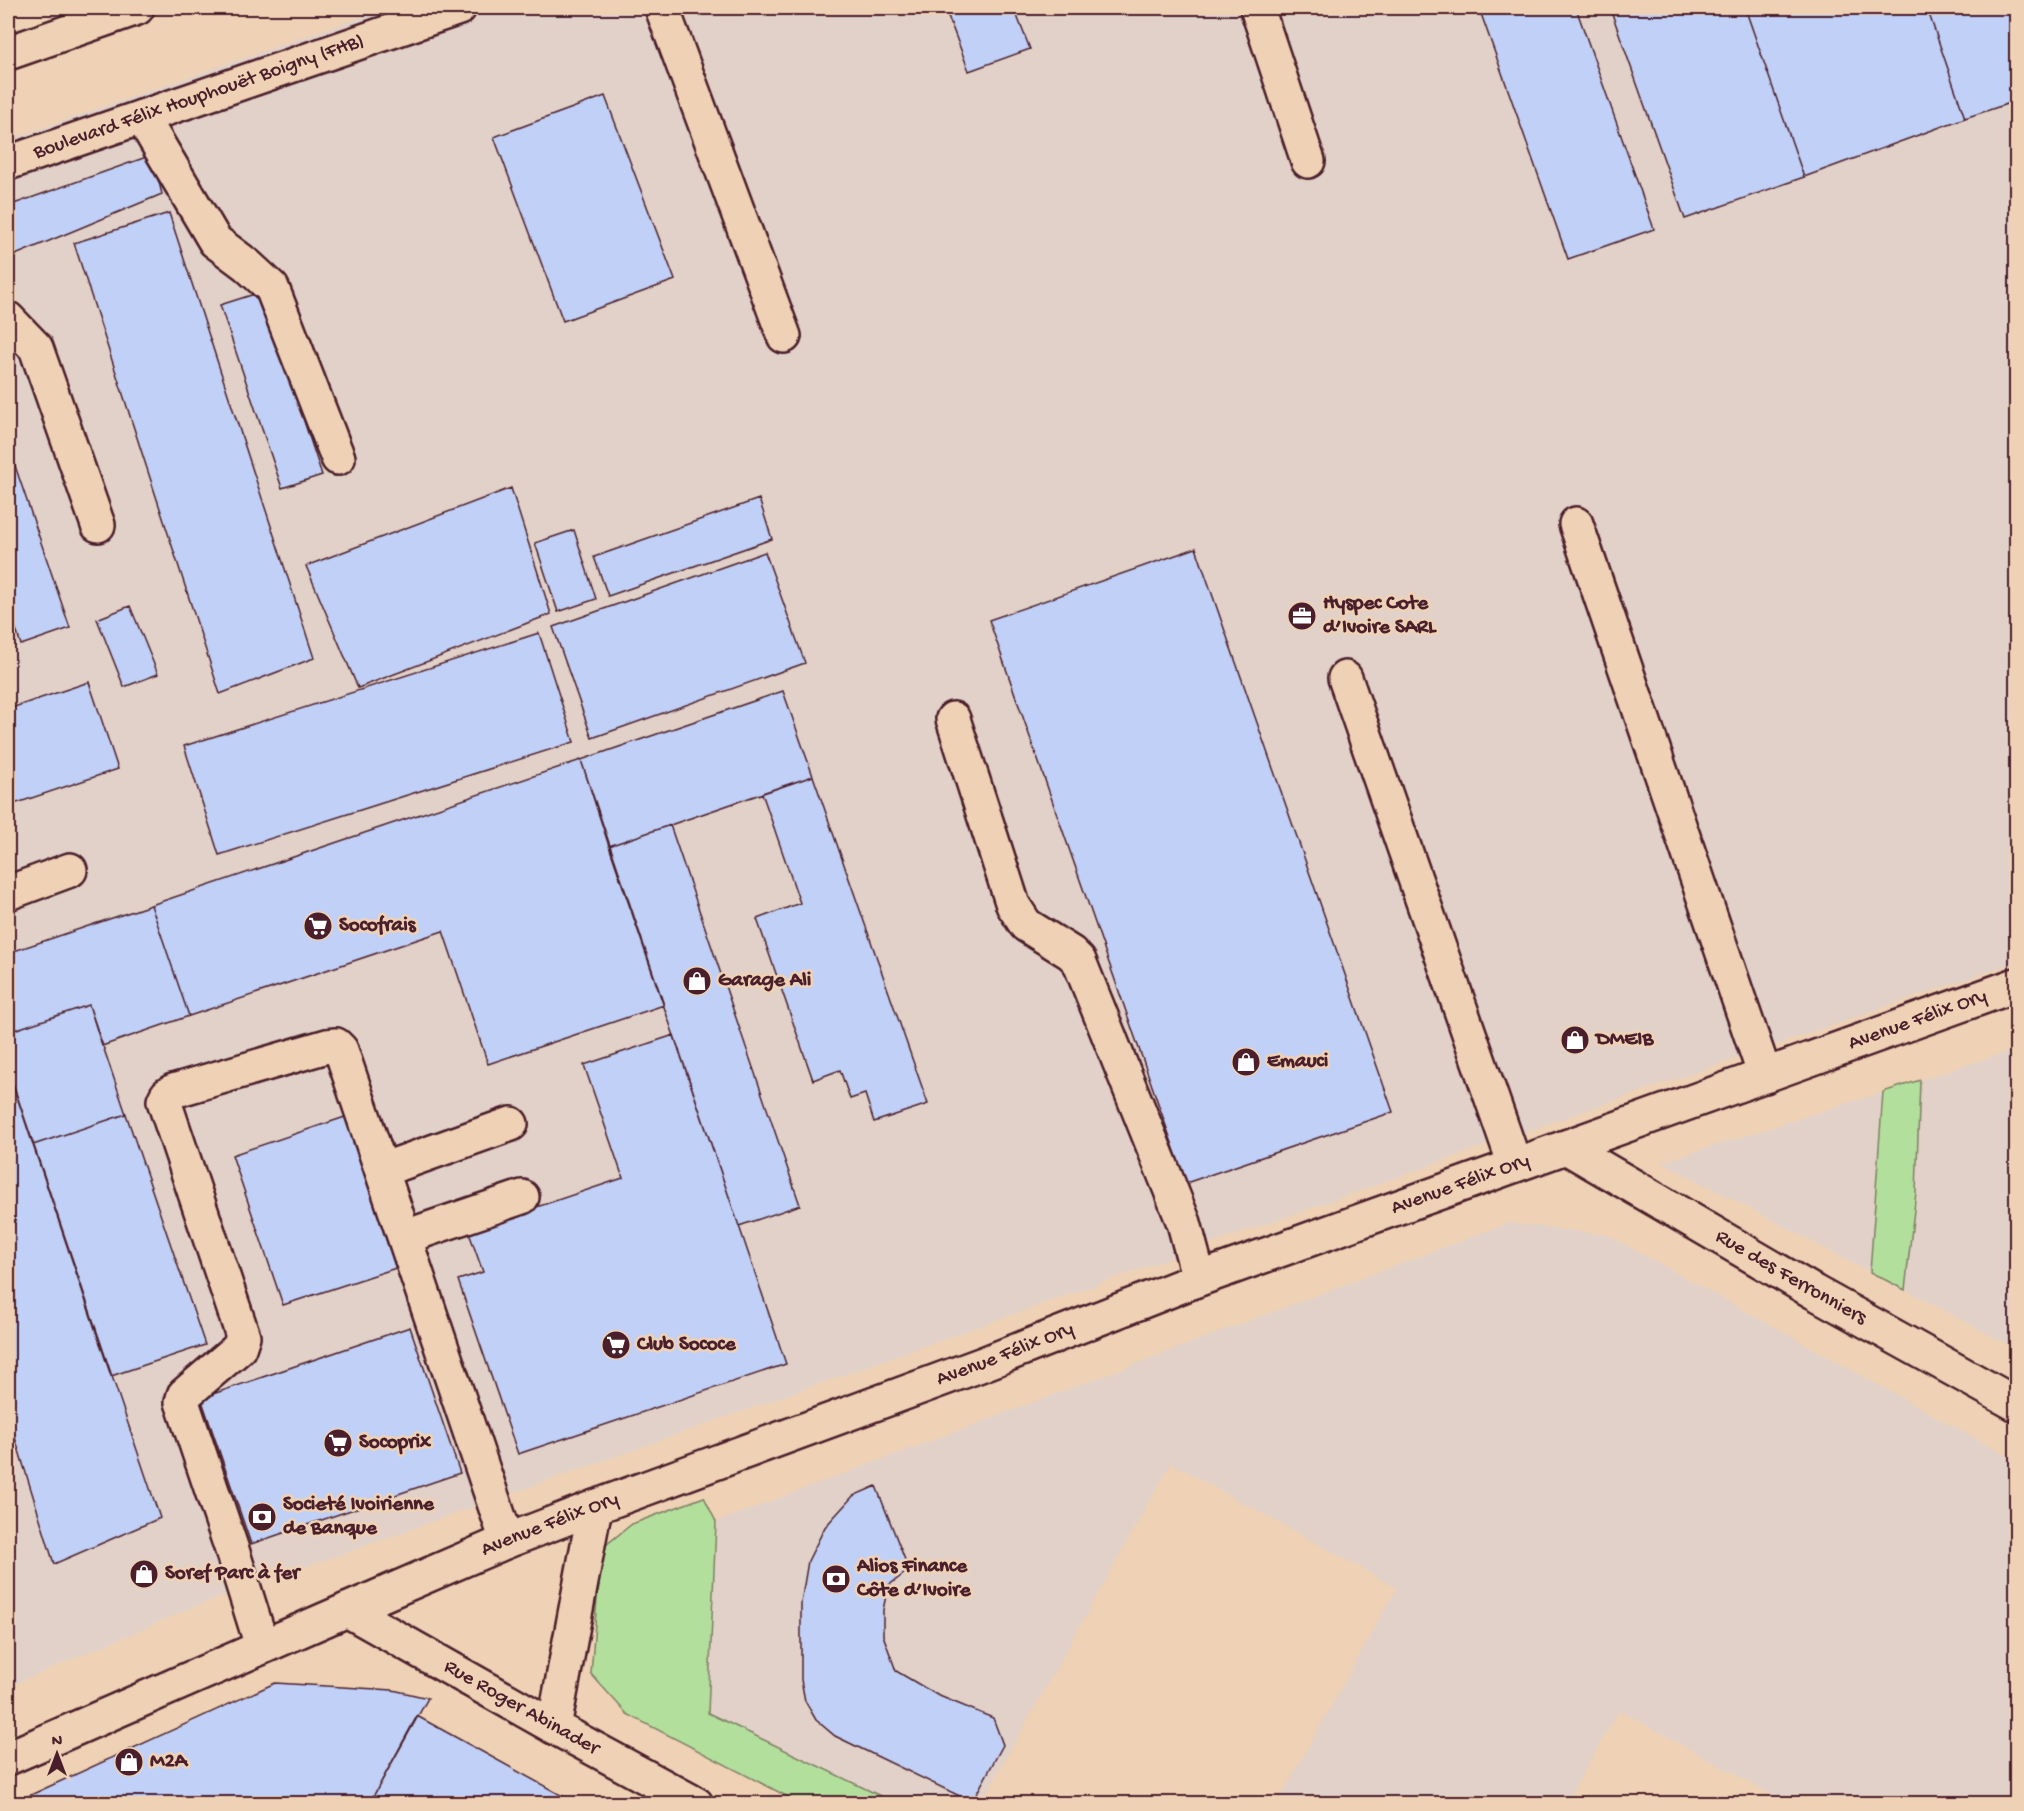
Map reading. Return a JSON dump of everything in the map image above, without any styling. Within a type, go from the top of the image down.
[{"type":"street","points":[[8,53],[137,8]]},
{"type":"street","name":"Boulevard Félix Houphouët Boigny (FHB)","points":[[8,163],[459,8]]},
{"type":"street","points":[[662,8],[784,336]]},
{"type":"street","points":[[1257,8],[1308,161]]},
{"type":"street","points":[[142,117],[215,241],[247,265],[272,288],[338,458]]},
{"type":"street","points":[[8,319],[36,348],[98,525]]},
{"type":"street","points":[[1576,524],[1765,1076]]},
{"type":"street","points":[[1345,678],[1515,1165]]},
{"type":"street","points":[[953,719],[1013,905],[1026,925],[1071,953],[1079,961],[1184,1223],[1199,1279]]},
{"type":"street","points":[[8,893],[70,870]]},
{"type":"street","name":"Avenue Félix Ory","points":[[8,1758],[507,1541],[595,1507],[983,1364],[1199,1279],[2016,985]]},
{"type":"street","points":[[262,1646],[182,1402],[184,1395],[239,1348],[243,1336],[165,1101],[167,1095],[173,1091],[327,1046],[336,1045],[341,1050],[507,1541]]},
{"type":"street","points":[[382,1170],[511,1124]]},
{"type":"street","name":"Rue des Ferronniers","points":[[1566,1147],[1814,1292],[2016,1404]]},
{"type":"street","points":[[405,1237],[522,1197]]},
{"type":"street","points":[[554,1727],[595,1507]]},
{"type":"street","name":"Rue Roger Abinader","points":[[347,1610],[554,1727],[696,1803]]},
{"type":"shaded area","points":[[387,8],[2016,8],[2016,962],[1541,1126],[191,1608],[8,1687],[8,140]]},
{"type":"shaded area","points":[[2016,1049],[2016,1349],[1905,1290],[1916,1192],[1920,1080]]},
{"type":"shaded area","points":[[1883,1092],[1870,1272],[1662,1162]]},
{"type":"shaded area","points":[[1508,1223],[1608,1235],[2016,1461],[2016,1803],[1787,1803],[1619,1710],[1566,1803],[1277,1803],[1397,1588],[1171,1463],[981,1803],[895,1803],[707,1714],[716,1522]]},
{"type":"green space","points":[[1920,1080],[1916,1192],[1905,1290],[1870,1272],[1883,1092]]},
{"type":"green space","points":[[704,1497],[716,1522],[708,1713],[895,1803],[800,1803],[627,1714],[591,1674],[601,1549],[632,1524]]},
{"type":"building","points":[[860,8],[874,8],[861,12]]},
{"type":"building","points":[[945,8],[1014,8],[1030,49],[969,71]]},
{"type":"building","points":[[1479,8],[1576,8],[1654,229],[1568,259]]},
{"type":"building","points":[[1610,8],[1745,8],[1804,177],[1685,219]]},
{"type":"building","points":[[1745,8],[1927,8],[1965,118],[1804,177]]},
{"type":"building","points":[[1927,8],[2016,8],[2016,101],[1965,118]]},
{"type":"building","points":[[605,96],[675,280],[563,321],[494,137]]},
{"type":"building","points":[[152,155],[162,194],[13,256],[8,243],[8,206]]},
{"type":"building","points":[[169,213],[314,658],[220,694],[74,243]]},
{"type":"building","points":[[261,292],[322,475],[282,488],[220,305]]},
{"type":"building","points":[[8,445],[70,628],[21,645],[8,605]]},
{"type":"building","points":[[511,488],[551,614],[358,688],[306,566]]},
{"type":"building","points":[[759,499],[772,539],[608,596],[594,557]]},
{"type":"building","points":[[574,530],[596,599],[558,612],[535,543]]},
{"type":"building","points":[[1196,548],[1393,1112],[1186,1183],[989,620]]},
{"type":"building","points":[[765,552],[805,663],[592,738],[553,627]]},
{"type":"building","points":[[130,606],[158,674],[124,687],[97,619]]},
{"type":"building","points":[[539,633],[574,742],[219,855],[184,746]]},
{"type":"building","points":[[89,682],[118,769],[8,806],[8,709]]},
{"type":"building","points":[[783,691],[813,776],[609,846],[581,760]]},
{"type":"building","points":[[581,760],[664,1005],[488,1064],[443,931],[189,1016],[151,905]]},
{"type":"building","points":[[813,776],[928,1104],[874,1122],[865,1094],[850,1099],[840,1070],[813,1080],[757,919],[800,903],[762,793]]},
{"type":"building","points":[[670,825],[800,1205],[739,1226],[609,846]]},
{"type":"building","points":[[151,905],[189,1016],[102,1046],[89,1005],[8,1032],[8,953]]},
{"type":"building","points":[[89,1005],[126,1114],[33,1145],[8,1070],[8,1032]]},
{"type":"building","points":[[674,1035],[786,1364],[518,1454],[458,1280],[483,1272],[468,1230],[623,1178],[584,1065]]},
{"type":"building","points":[[8,1069],[160,1518],[54,1564],[8,1415]]},
{"type":"building","points":[[126,1114],[205,1345],[111,1376],[33,1145]]},
{"type":"building","points":[[345,1117],[396,1268],[283,1305],[232,1155]]},
{"type":"building","points":[[410,1327],[460,1473],[251,1544],[201,1398]]},
{"type":"building","points":[[876,1486],[909,1570],[888,1586],[883,1610],[883,1635],[896,1671],[937,1695],[993,1718],[1003,1745],[972,1802],[835,1736],[816,1720],[805,1701],[801,1680],[801,1603],[808,1561],[825,1527],[853,1496]]},
{"type":"building","points":[[275,1683],[393,1690],[428,1698],[369,1804],[11,1804]]},
{"type":"building","points":[[417,1716],[570,1800],[568,1804],[369,1804]]},
{"type":"place","name":"Hyspec Cote d’Ivoire SARL","points":[[1302,616]]},
{"type":"place","name":"Socofrais","points":[[318,926]]},
{"type":"place","name":"Garage Ali","points":[[697,981]]},
{"type":"place","name":"DMEIB","points":[[1575,1040]]},
{"type":"place","name":"Emauci","points":[[1246,1062]]},
{"type":"place","name":"Club Sococe","points":[[616,1345]]},
{"type":"place","name":"Socoprix","points":[[338,1443]]},
{"type":"place","name":"Societé Ivoirienne de Banque","points":[[262,1517]]},
{"type":"place","name":"Soref Parc à fer","points":[[144,1574]]},
{"type":"place","name":"Alios Finance Côte d’Ivoire","points":[[836,1579]]},
{"type":"place","name":"M2A","points":[[129,1762]]}]
